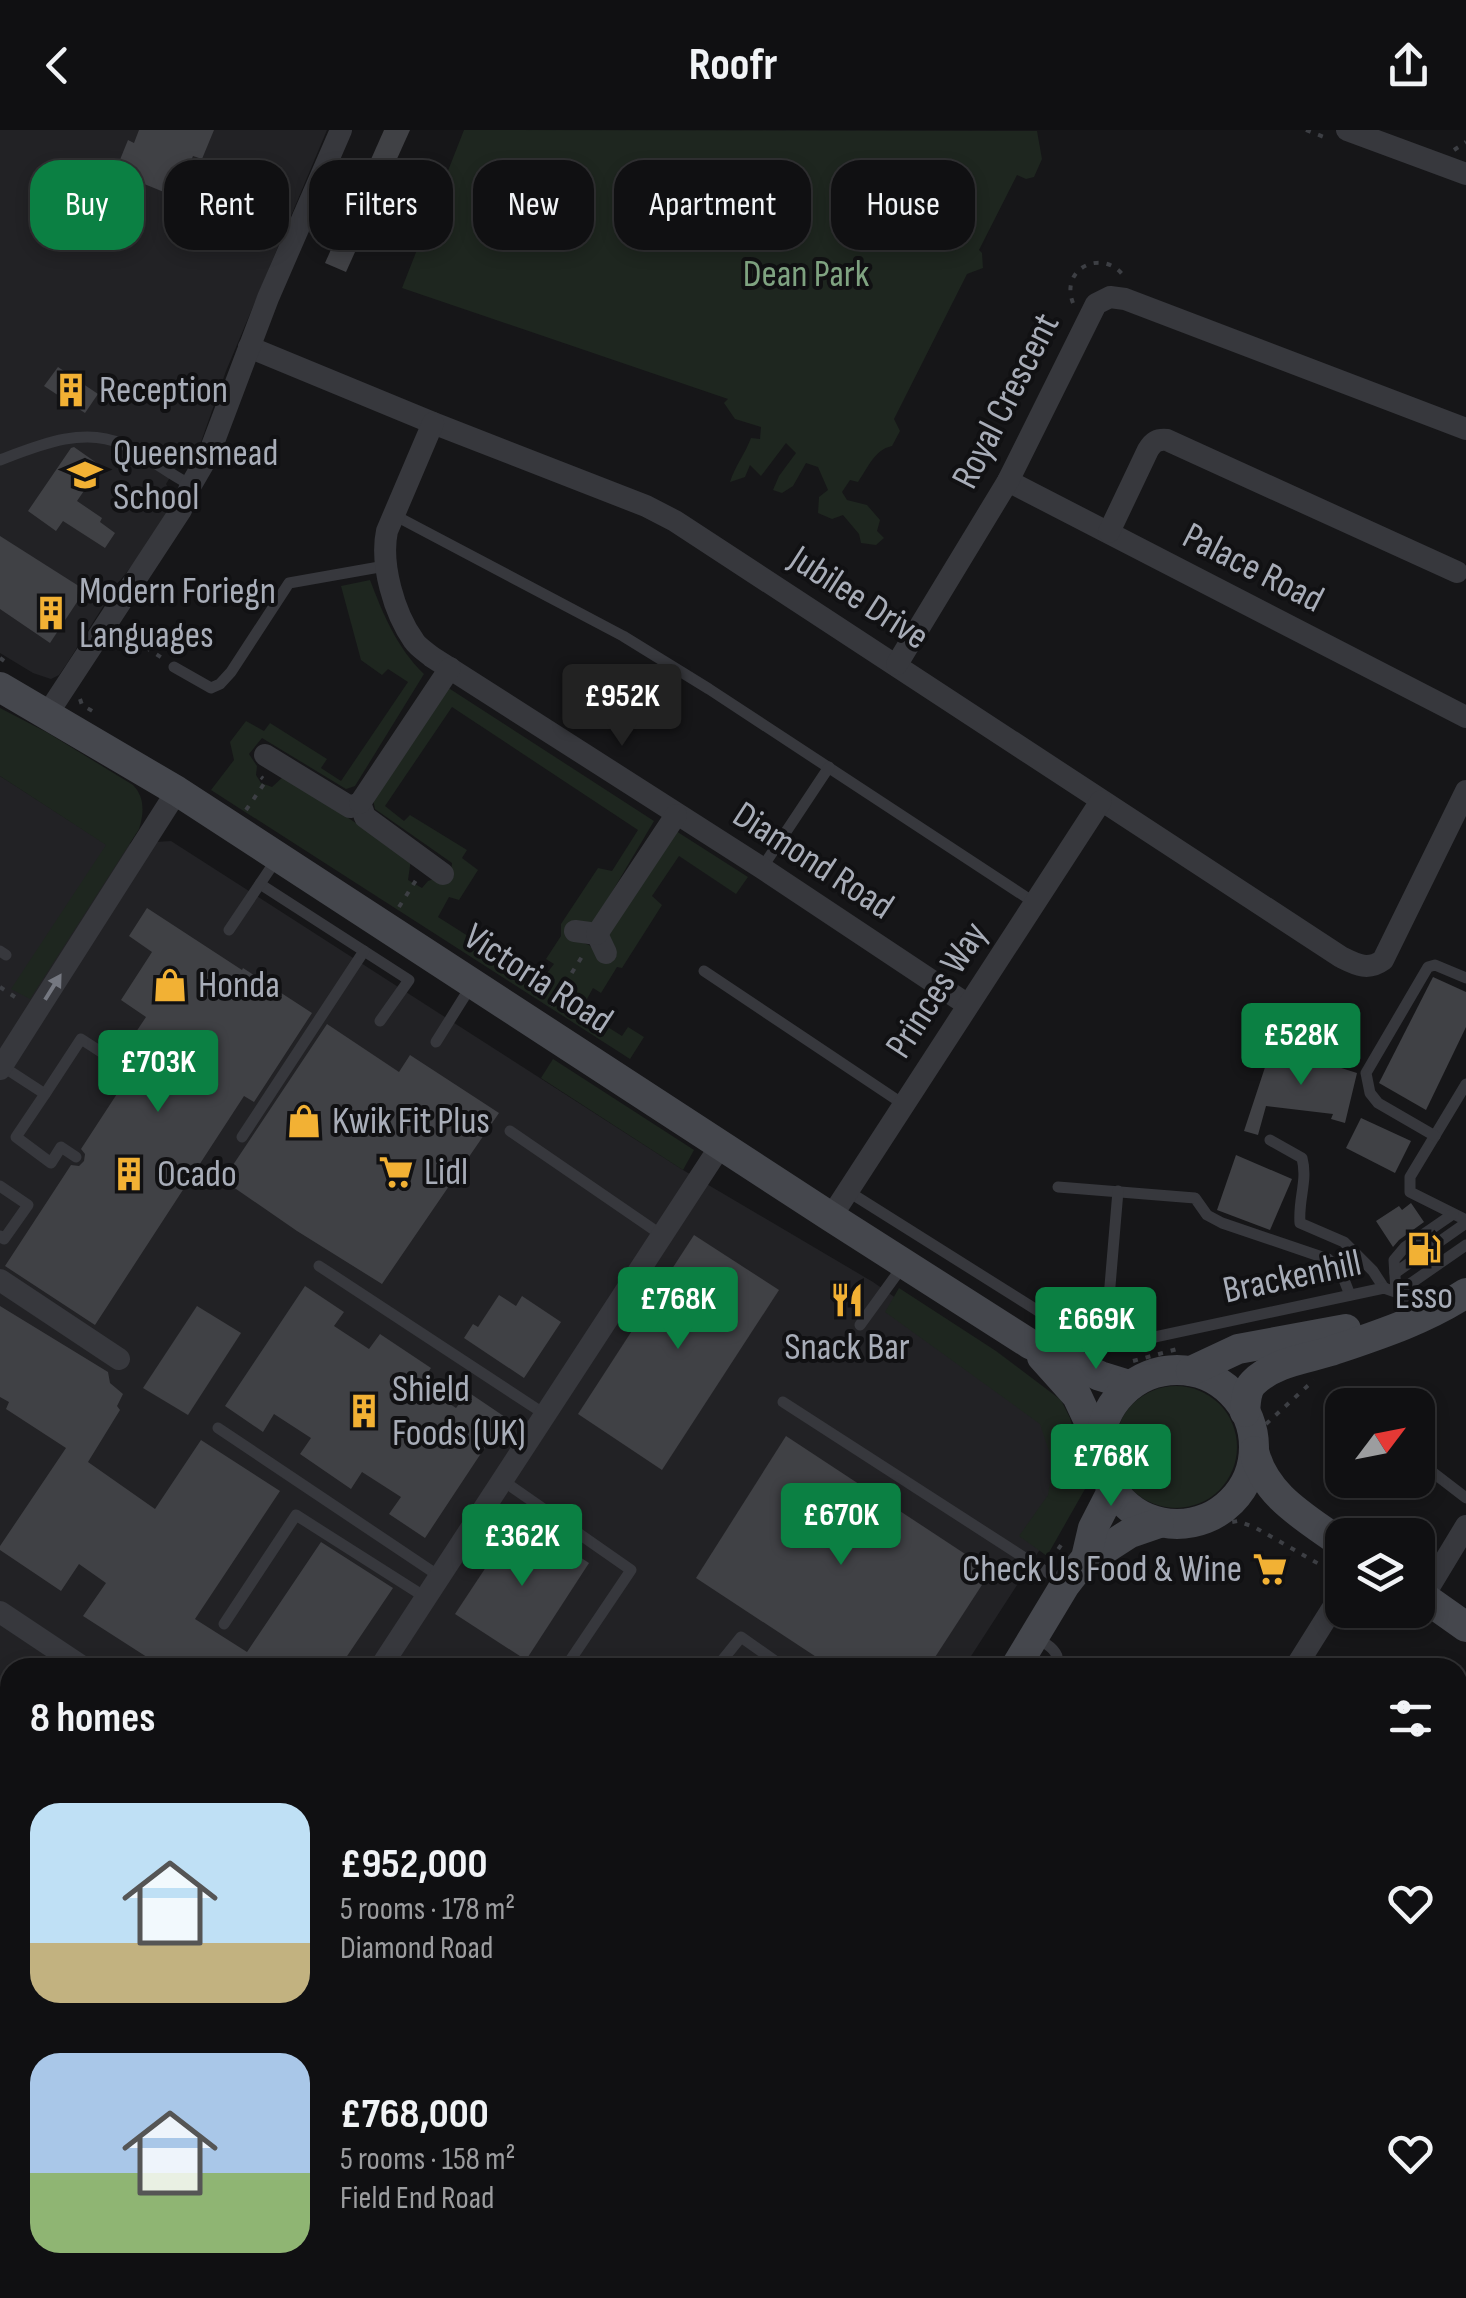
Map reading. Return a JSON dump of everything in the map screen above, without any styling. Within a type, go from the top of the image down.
[{"type":"street","points":[[48,713],[180,510],[209,454],[341,130]]},
{"type":"street","points":[[1347,130],[1466,174]]},
{"type":"street","name":"Royal Crescent","points":[[896,664],[1008,481],[1103,292],[1466,429]]},
{"type":"street","name":"Jubilee Drive","points":[[250,347],[661,513],[1361,967],[1383,960],[1466,791]]},
{"type":"street","points":[[384,566],[386,531],[433,423]]},
{"type":"street","points":[[1109,532],[1148,450],[1153,443],[1167,440],[1457,572]]},
{"type":"street","name":"Palace Road","points":[[1008,481],[1466,717]]},
{"type":"street","name":"Diamond Road","points":[[384,566],[415,642],[432,657],[762,868],[968,1006]]},
{"type":"street","points":[[263,760],[350,807],[360,803],[450,668]]},
{"type":"street","name":"Victoria Road","points":[[7,678],[48,713],[177,791],[721,1145],[840,1205],[905,1264],[1030,1344],[1100,1376],[1128,1374]]},
{"type":"street","points":[[1,1068],[177,791]]},
{"type":"street","name":"Princes Way","points":[[840,1205],[1101,801]]},
{"type":"street","points":[[360,803],[365,818],[435,868]]},
{"type":"street","points":[[593,939],[676,815]]},
{"type":"street","points":[[395,1658],[439,1576],[721,1145]]},
{"type":"street","points":[[0,1280],[119,1359]]},
{"type":"street","points":[[1170,1527],[1130,1509],[1112,1491],[1102,1468],[1099,1443],[1103,1421],[1128,1374],[1144,1376],[1192,1358],[1466,1293]]},
{"type":"street","points":[[1325,1533],[1275,1492],[1258,1468],[1255,1429],[1246,1398],[1250,1385],[1290,1362],[1326,1352],[1408,1304]]},
{"type":"street","name":"Victoria Road","points":[[1030,1344],[1077,1396],[1099,1443]]},
{"type":"street","points":[[1192,1358],[1233,1394],[1255,1429],[1250,1472],[1240,1492],[1225,1508]]},
{"type":"street","points":[[1086,1558],[1093,1528],[1112,1491]]},
{"type":"street","points":[[1021,1658],[1034,1638],[1055,1578],[1130,1533],[1203,1520],[1238,1505],[1254,1505],[1325,1538]]},
{"type":"street","points":[[1435,1572],[1466,1526]]},
{"type":"street","points":[[1435,1605],[1466,1627]]},
{"type":"street","points":[[0,1612],[69,1658]]},
{"type":"street","points":[[1301,1658],[1325,1619]]},
{"type":"lane","points":[[0,460],[40,444],[92,436],[122,444],[191,485]]},
{"type":"lane","points":[[394,515],[623,636],[1036,904]]},
{"type":"lane","points":[[174,667],[211,688],[220,684],[289,584],[384,566]]},
{"type":"lane","points":[[762,868],[829,767]]},
{"type":"lane","points":[[229,930],[278,857]]},
{"type":"lane","points":[[260,884],[409,980],[380,1021]]},
{"type":"lane","points":[[242,1137],[364,951]]},
{"type":"lane","points":[[1435,1136],[1378,1103],[1370,1093],[1366,1073],[1428,968],[1435,965],[1466,978]]},
{"type":"lane","points":[[704,971],[904,1104]]},
{"type":"lane","points":[[436,1042],[472,984]]},
{"type":"lane","points":[[76,1157],[62,1147],[51,1163],[16,1137],[81,1039],[132,1072]]},
{"type":"lane","points":[[1,1068],[45,1094]]},
{"type":"lane","points":[[1395,1273],[1466,1221],[1410,1192],[1410,1177],[1466,1084]]},
{"type":"lane","points":[[510,1131],[663,1236]]},
{"type":"lane","points":[[1270,1140],[1302,1158],[1306,1174],[1300,1223],[1344,1242],[1408,1304]]},
{"type":"lane","points":[[0,1186],[28,1205],[4,1239],[0,1236]]},
{"type":"lane","points":[[1058,1188],[1195,1198],[1208,1215],[1222,1223],[1328,1259],[1341,1272],[1350,1295]]},
{"type":"lane","points":[[840,1205],[1088,1340],[1105,1345],[1118,1191]]},
{"type":"lane","points":[[1408,1304],[1394,1260],[1405,1247],[1453,1214]]},
{"type":"lane","points":[[1408,1304],[1406,1286],[1466,1246]]},
{"type":"lane","points":[[860,1325],[905,1264]]},
{"type":"lane","points":[[319,1266],[546,1415]]},
{"type":"lane","name":"Brackenhill","points":[[1105,1345],[1350,1295],[1408,1304]]},
{"type":"lane","points":[[783,1402],[1055,1578]]},
{"type":"lane","points":[[218,1428],[439,1576]]},
{"type":"lane","points":[[1435,1474],[1466,1498]]},
{"type":"lane","points":[[502,1480],[631,1570],[572,1658]]},
{"type":"lane","points":[[224,1624],[296,1515],[426,1597]]},
{"type":"lane","points":[[724,1658],[741,1637],[771,1658]]},
{"type":"lane","points":[[1034,1638],[1047,1644],[1055,1658]]},
{"type":"path","points":[[1075,309],[1068,290],[1077,272],[1088,265],[1110,264],[1126,280]]},
{"type":"path","points":[[106,621],[174,667]]},
{"type":"path","points":[[0,658],[7,678]]},
{"type":"path","points":[[79,696],[82,704],[97,715]]},
{"type":"path","points":[[244,812],[266,781],[259,776],[263,760]]},
{"type":"path","points":[[397,911],[435,868]]},
{"type":"path","points":[[548,1010],[593,939]]},
{"type":"path","points":[[1128,1374],[1192,1358]]},
{"type":"path","points":[[1255,1429],[1323,1372]]},
{"type":"path","points":[[1170,1527],[1238,1521],[1325,1565]]},
{"type":"path","points":[[1055,1578],[1073,1526]]},
{"type":"shaded area","name":"Queensmead School","points":[[0,130],[327,130],[314,160],[309,160],[309,173],[289,221],[289,160],[164,160],[164,250],[277,250],[226,371],[195,459],[191,464],[178,464],[166,484],[174,503],[66,665],[51,679],[0,653]]},
{"type":"shaded area","points":[[0,776],[107,845],[171,841],[683,1170],[873,1282],[1033,1394],[1070,1503],[970,1658],[0,1658]]},
{"type":"green space","name":"Dean Park","points":[[464,130],[1037,131],[1042,159],[1034,177],[1017,175],[979,250],[983,268],[967,274],[894,419],[900,431],[892,446],[876,455],[858,482],[850,480],[842,492],[847,500],[867,505],[880,520],[877,531],[884,538],[876,545],[861,543],[859,534],[843,515],[832,519],[818,513],[819,497],[828,490],[818,467],[806,463],[793,486],[782,493],[773,490],[796,453],[786,443],[761,476],[750,465],[745,477],[730,482],[751,438],[760,439],[761,427],[735,419],[724,403],[728,399],[402,288],[417,250],[453,250],[452,160]]},
{"type":"green space","points":[[370,580],[398,642],[424,674],[355,786],[346,789],[262,738],[249,754],[261,783],[272,787],[284,776],[411,859],[408,880],[422,888],[428,881],[451,873],[452,863],[375,809],[373,800],[447,687],[654,821],[593,924],[575,940],[589,945],[601,956],[609,933],[676,831],[748,877],[736,894],[679,856],[652,896],[662,905],[622,968],[617,967],[601,993],[593,988],[581,1010],[622,1036],[628,1027],[644,1037],[630,1059],[211,790],[234,760],[230,742],[246,721],[264,731],[270,723],[327,759],[321,768],[341,781],[408,682],[388,669],[382,675],[361,660],[341,586]],"holes":[[[452,707],[638,830],[612,871],[598,868],[561,924],[561,936],[546,959],[554,964],[539,983],[500,958],[505,946],[487,934],[479,943],[438,917],[449,897],[459,900],[478,870],[462,858],[467,850],[410,815],[404,821],[385,806]]]},
{"type":"green space","points":[[0,708],[133,785],[142,806],[139,829],[30,999],[11,989],[106,845],[0,776]]},
{"type":"green space","points":[[553,1059],[694,1150],[683,1170],[541,1078]]},
{"type":"green space","points":[[899,1288],[996,1351],[1061,1400],[1070,1418],[1085,1489],[1047,1556],[1019,1536],[1048,1495],[1053,1463],[1040,1424],[885,1312]]},
{"type":"green space","points":[[1176,1386],[1199,1391],[1219,1404],[1232,1424],[1237,1447],[1232,1470],[1219,1490],[1199,1503],[1176,1508],[1153,1503],[1133,1490],[1120,1470],[1115,1447],[1120,1424],[1133,1404],[1153,1391]]},
{"type":"building","points":[[139,130],[214,130],[202,159],[193,156],[191,160],[164,160],[164,192],[144,184],[144,160],[120,160],[128,140],[134,143]]},
{"type":"building","points":[[384,130],[410,130],[396,160],[371,160]]},
{"type":"building","points":[[331,250],[356,250],[346,272],[325,263]]},
{"type":"building","name":"Reception","points":[[58,367],[98,394],[85,413],[44,386]]},
{"type":"building","points":[[74,447],[101,466],[77,501],[102,518],[100,522],[115,533],[105,548],[63,521],[56,531],[28,511]]},
{"type":"building","points":[[0,536],[85,590],[50,643],[0,609]]},
{"type":"building","points":[[147,908],[312,1013],[254,1102],[244,1096],[95,1325],[5,1266],[71,1165],[79,1166],[84,1161],[81,1149],[126,1080],[135,1081],[140,1076],[137,1064],[147,1048],[132,1038],[146,1017],[121,1000],[152,952],[129,936]]},
{"type":"building","points":[[1433,977],[1466,992],[1466,1027],[1426,1110],[1379,1083]]},
{"type":"building","points":[[327,1024],[399,1072],[410,1055],[499,1113],[382,1284],[223,1180]]},
{"type":"building","points":[[1272,1046],[1357,1073],[1345,1123],[1331,1119],[1333,1114],[1266,1106],[1258,1135],[1244,1131]]},
{"type":"building","points":[[1361,1118],[1411,1141],[1395,1173],[1346,1148]]},
{"type":"building","points":[[1236,1155],[1292,1179],[1270,1230],[1217,1210]]},
{"type":"building","points":[[1411,1203],[1424,1222],[1393,1247],[1376,1221]]},
{"type":"building","points":[[694,1235],[779,1290],[662,1470],[578,1414]]},
{"type":"building","name":"Shield Foods (UK)","points":[[305,1286],[344,1312],[334,1326],[369,1349],[380,1334],[431,1368],[420,1384],[456,1408],[468,1392],[505,1417],[425,1538],[389,1514],[401,1497],[362,1472],[351,1489],[300,1454],[311,1438],[274,1414],[263,1432],[225,1406]]},
{"type":"building","points":[[499,1295],[516,1306],[522,1296],[561,1322],[524,1378],[464,1338],[473,1324],[478,1327]]},
{"type":"building","points":[[0,1306],[108,1372],[110,1383],[123,1394],[117,1406],[120,1410],[88,1462],[155,1509],[201,1440],[280,1491],[195,1619],[247,1652],[321,1542],[393,1588],[346,1658],[148,1658],[83,1616],[106,1583],[79,1564],[61,1591],[0,1550],[66,1448],[6,1409],[9,1402],[0,1397]]},
{"type":"building","points":[[197,1306],[241,1333],[188,1415],[143,1388]]},
{"type":"building","points":[[786,1436],[991,1571],[934,1658],[818,1658],[696,1578]]},
{"type":"building","points":[[519,1517],[589,1563],[527,1658],[455,1614]]},
{"type":"place","name":"Reception","points":[[71,390]]},
{"type":"place","name":"Queensmead School","points":[[85,475]]},
{"type":"place","name":"Modern Foriegn Languages","points":[[51,613]]},
{"type":"place","name":"Honda","points":[[170,985]]},
{"type":"place","name":"Kwik Fit Plus","points":[[304,1121]]},
{"type":"place","name":"Lidl","points":[[396,1172]]},
{"type":"place","name":"Ocado","points":[[129,1174]]},
{"type":"place","name":"Esso","points":[[1424,1249]]},
{"type":"place","name":"Snack Bar","points":[[847,1300]]},
{"type":"place","name":"Shield Foods (UK)","points":[[364,1411]]},
{"type":"place","name":"Check Us Food & Wine","points":[[1270,1569]]}]
